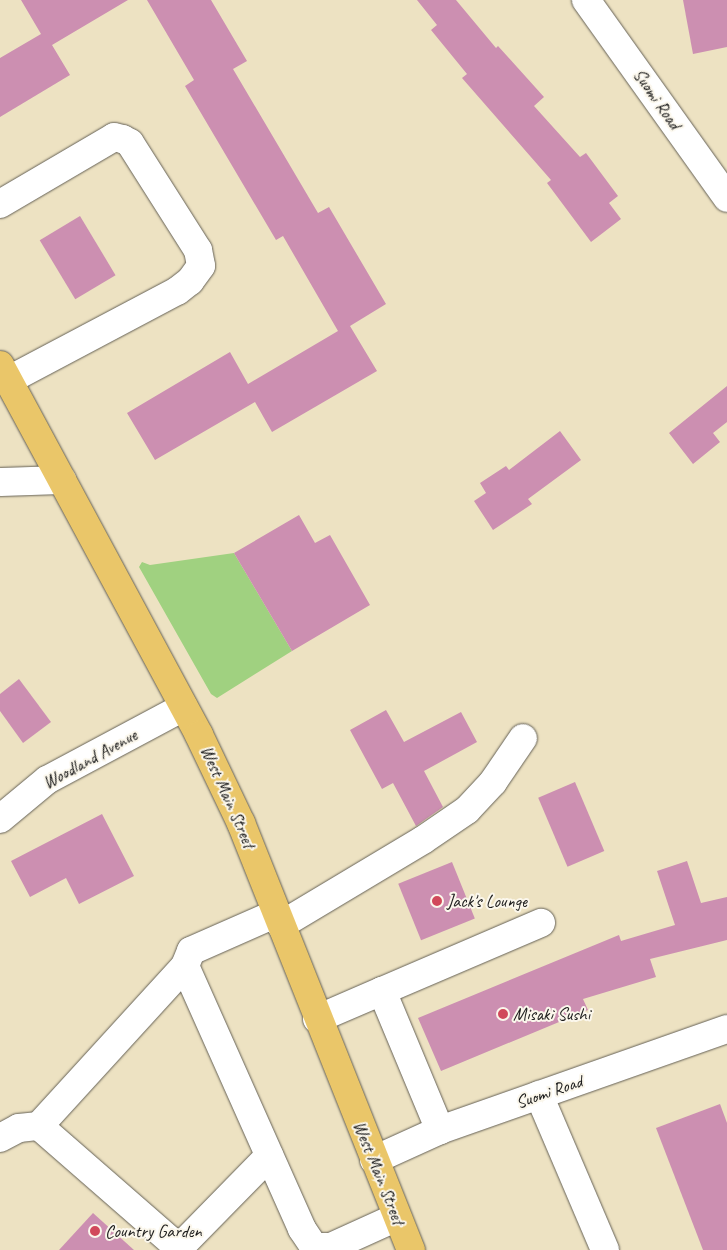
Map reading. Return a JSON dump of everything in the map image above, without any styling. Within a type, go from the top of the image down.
[{"type":"main road","name":"West Main Street","points":[[4,373],[184,707],[240,823],[410,1250]]},
{"type":"street","name":"Suomi Road","points":[[586,0],[727,198]]},
{"type":"street","points":[[0,204],[114,137],[123,139],[130,144],[198,250],[200,266],[190,281],[177,291],[4,373]]},
{"type":"street","points":[[0,482],[62,480]]},
{"type":"street","name":"Woodland Avenue","points":[[0,819],[47,780],[184,707]]},
{"type":"street","points":[[0,1138],[19,1128],[39,1126],[185,966],[191,950],[279,919],[423,840],[467,810],[493,782],[523,738]]},
{"type":"street","points":[[317,1019],[541,922]]},
{"type":"street","points":[[185,966],[302,1229],[317,1248],[331,1247],[397,1218]]},
{"type":"street","points":[[382,991],[440,1130]]},
{"type":"street","name":"Suomi Road","points":[[374,1160],[440,1130],[727,1029]]},
{"type":"street","points":[[539,1095],[606,1250]]},
{"type":"street","points":[[39,1126],[180,1248],[269,1156]]},
{"type":"green space","points":[[234,553],[292,651],[217,698],[211,694],[139,567],[142,562],[150,565]]},
{"type":"building","points":[[21,0],[128,0],[52,45],[70,75],[0,117],[0,58],[41,34]]},
{"type":"building","points":[[147,0],[211,0],[247,61],[233,69],[318,213],[329,207],[386,304],[350,326],[377,371],[272,432],[255,402],[155,460],[127,413],[230,352],[248,384],[338,331],[283,236],[276,240],[185,86],[194,80]]},
{"type":"building","points":[[417,0],[456,0],[496,48],[498,46],[544,97],[534,106],[580,157],[586,153],[618,196],[609,203],[621,219],[591,242],[547,183],[551,180],[462,78],[467,74],[431,30],[437,25]]},
{"type":"building","points":[[683,0],[727,0],[727,47],[693,54]]},
{"type":"building","points":[[80,216],[116,275],[75,299],[40,240]]},
{"type":"building","points":[[727,386],[727,422],[713,433],[720,442],[693,464],[669,433]]},
{"type":"building","points":[[560,431],[581,460],[528,499],[532,504],[493,530],[474,501],[486,493],[480,483],[506,466],[509,470]]},
{"type":"building","points":[[299,515],[315,543],[330,535],[370,605],[292,651],[234,553]]},
{"type":"building","points":[[19,679],[51,722],[23,743],[0,711],[0,694]]},
{"type":"building","points":[[386,710],[404,742],[461,712],[477,742],[424,771],[443,807],[416,826],[393,783],[382,789],[350,730]]},
{"type":"building","points":[[575,782],[604,851],[567,867],[538,798]]},
{"type":"building","points":[[102,814],[134,876],[79,904],[66,878],[30,897],[11,861]]},
{"type":"building","points":[[687,861],[701,903],[727,897],[727,940],[650,959],[656,977],[583,999],[588,1010],[441,1071],[418,1018],[619,935],[621,941],[675,925],[657,871]]},
{"type":"building","name":"Jack's Lounge","points":[[452,862],[475,919],[421,940],[398,884]]},
{"type":"building","points":[[720,1104],[727,1123],[727,1250],[703,1250],[656,1128]]},
{"type":"building","name":"Country Garden","points":[[93,1213],[134,1250],[59,1250]]},
{"type":"place","name":"Jack's Lounge","points":[[437,901]]},
{"type":"place","name":"Misaki Sushi","points":[[503,1014]]},
{"type":"place","name":"Country Garden","points":[[95,1231]]}]
